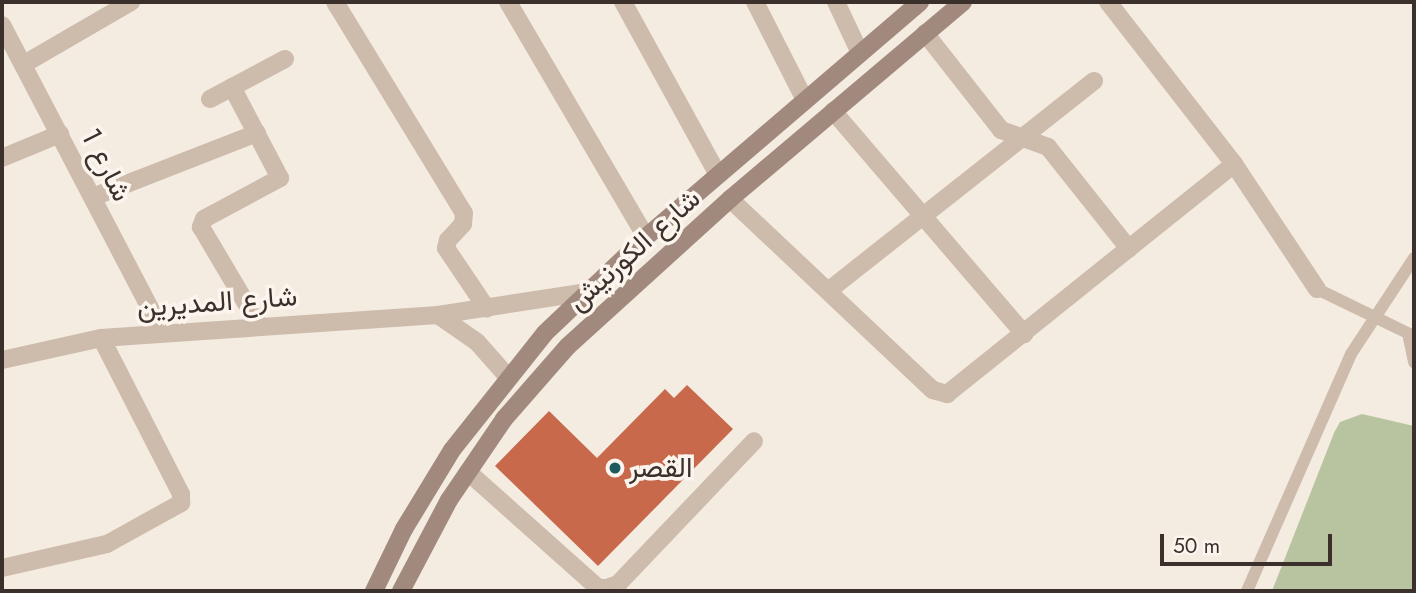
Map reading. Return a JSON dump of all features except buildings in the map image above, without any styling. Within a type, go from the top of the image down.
[{"type":"street","points":[[24,64],[131,2]]},
{"type":"street","points":[[335,2],[464,213],[463,224],[446,248],[487,309]]},
{"type":"street","points":[[508,2],[646,237]]},
{"type":"street","points":[[623,2],[718,175]]},
{"type":"street","points":[[755,2],[806,100]]},
{"type":"street","points":[[836,2],[860,53]]},
{"type":"street","name":"شارع الكورنيش","points":[[374,591],[427,489],[507,376],[586,292],[646,237],[920,2]]},
{"type":"street","name":"شارع الكورنيش","points":[[401,591],[425,542],[504,419],[568,346],[730,199],[962,2]]},
{"type":"street","points":[[1108,2],[1234,164],[1317,289]]},
{"type":"street","name":"شارع 1","points":[[2,25],[162,331]]},
{"type":"street","points":[[925,33],[1001,130],[1048,147],[1129,249]]},
{"type":"street","points":[[210,100],[285,59]]},
{"type":"street","points":[[828,290],[1094,81]]},
{"type":"street","points":[[232,87],[279,171],[279,182],[208,216],[201,227],[259,325]]},
{"type":"street","points":[[834,111],[1024,334]]},
{"type":"street","points":[[93,197],[257,132]]},
{"type":"street","points":[[2,158],[60,134]]},
{"type":"street","points":[[730,199],[939,393],[954,390],[1234,164]]},
{"type":"street","name":"شارع المديرين","points":[[2,360],[101,338],[162,331],[438,314],[487,309],[586,292]]},
{"type":"street","points":[[438,314],[477,342],[507,376]]},
{"type":"street","points":[[2,568],[107,544],[181,503],[181,494],[101,338]]},
{"type":"street","points":[[468,472],[598,588],[607,588],[618,584],[754,441]]},
{"type":"lane","points":[[1247,591],[1351,354],[1414,258]]},
{"type":"lane","points":[[1317,289],[1412,337],[1414,362]]},
{"type":"green space","points":[[1362,414],[1414,426],[1414,591],[1272,591],[1334,433],[1340,422]]},
{"type":"place","name":"القصر","points":[[615,468]]}]
